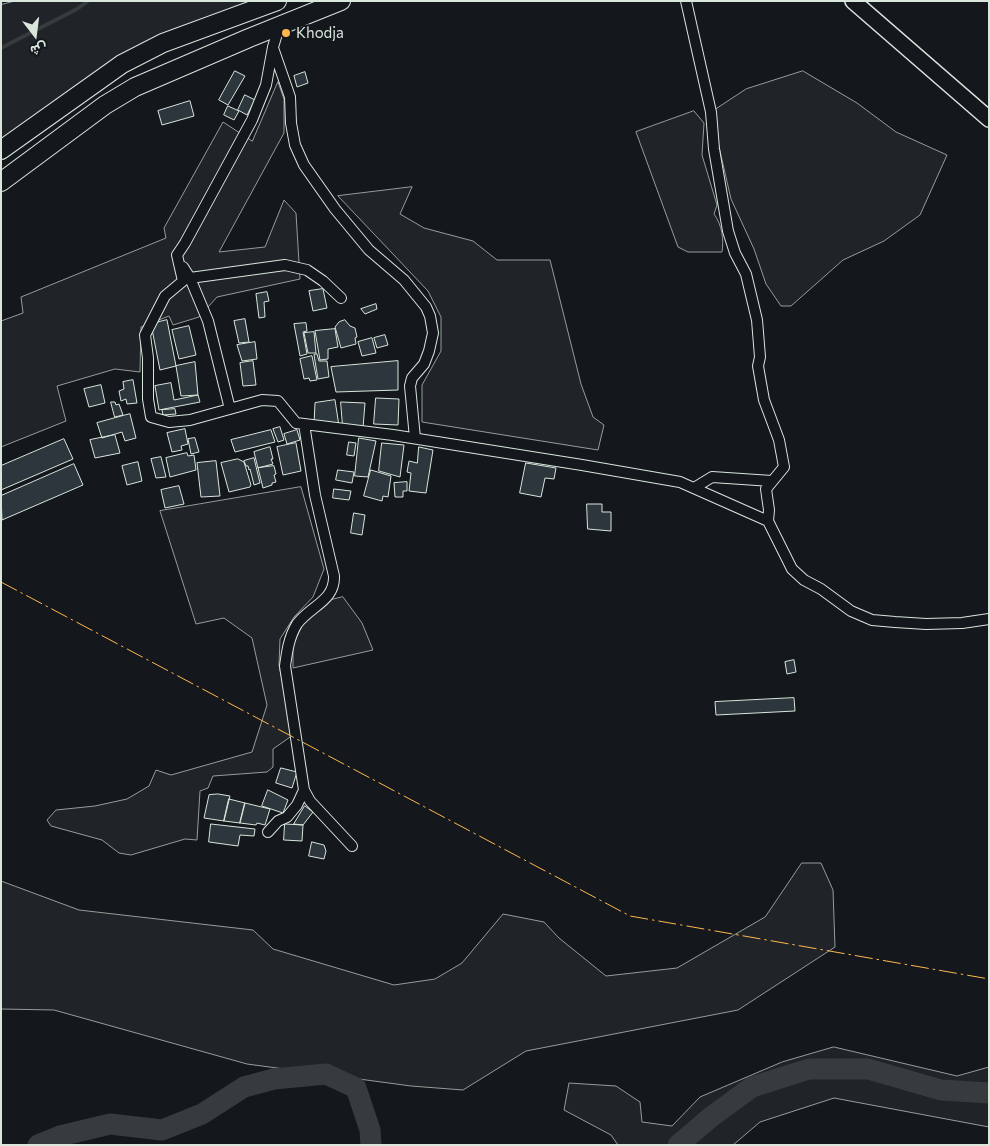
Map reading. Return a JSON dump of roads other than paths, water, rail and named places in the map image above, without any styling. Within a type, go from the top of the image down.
[{"type":"highway","points":[[1,150],[122,64],[163,43],[277,1]]},
{"type":"highway","points":[[1,182],[105,105],[135,88],[222,49],[341,1]]},
{"type":"main road","points":[[853,1],[989,119]]},
{"type":"street","points":[[686,1],[711,112],[714,149],[728,231],[735,253],[746,274],[757,320],[760,357],[758,366],[764,400],[782,449],[784,467],[766,489],[769,510],[768,521],[792,569],[804,580],[821,589],[851,611],[872,620],[926,624],[962,623],[989,619]]},
{"type":"street","points":[[279,27],[266,85],[252,120],[177,255],[183,281],[165,296],[145,336],[148,358],[148,399],[151,417],[169,422],[190,420],[262,400],[278,401],[296,423],[415,438],[680,482],[768,521]]},
{"type":"street","points":[[273,47],[290,97],[292,135],[298,157],[368,250],[404,280],[426,307],[430,316],[432,334],[429,351],[424,364],[412,378],[410,386],[415,438]]},
{"type":"street","points":[[177,255],[190,278],[208,321],[230,409]]},
{"type":"street","points":[[190,278],[285,265],[307,270],[341,298]]},
{"type":"street","points":[[304,424],[315,495],[334,576],[334,586],[325,599],[299,622],[292,632],[285,666],[304,790],[310,801],[352,846]]},
{"type":"street","points":[[694,488],[712,476],[772,481]]},
{"type":"street","points":[[268,832],[278,821],[287,817],[297,805],[304,790]]},
{"type":"waterway","points":[[1,48],[77,9],[88,1]]},
{"type":"waterway","points":[[678,1145],[711,1117],[752,1087],[809,1069],[868,1069],[941,1090],[989,1093]]},
{"type":"waterway","points":[[38,1145],[60,1136],[110,1124],[162,1130],[202,1114],[244,1087],[274,1079],[326,1074],[356,1088],[370,1130],[371,1145]]},
{"type":"place","name":"Khodja","points":[[286,33]]}]
